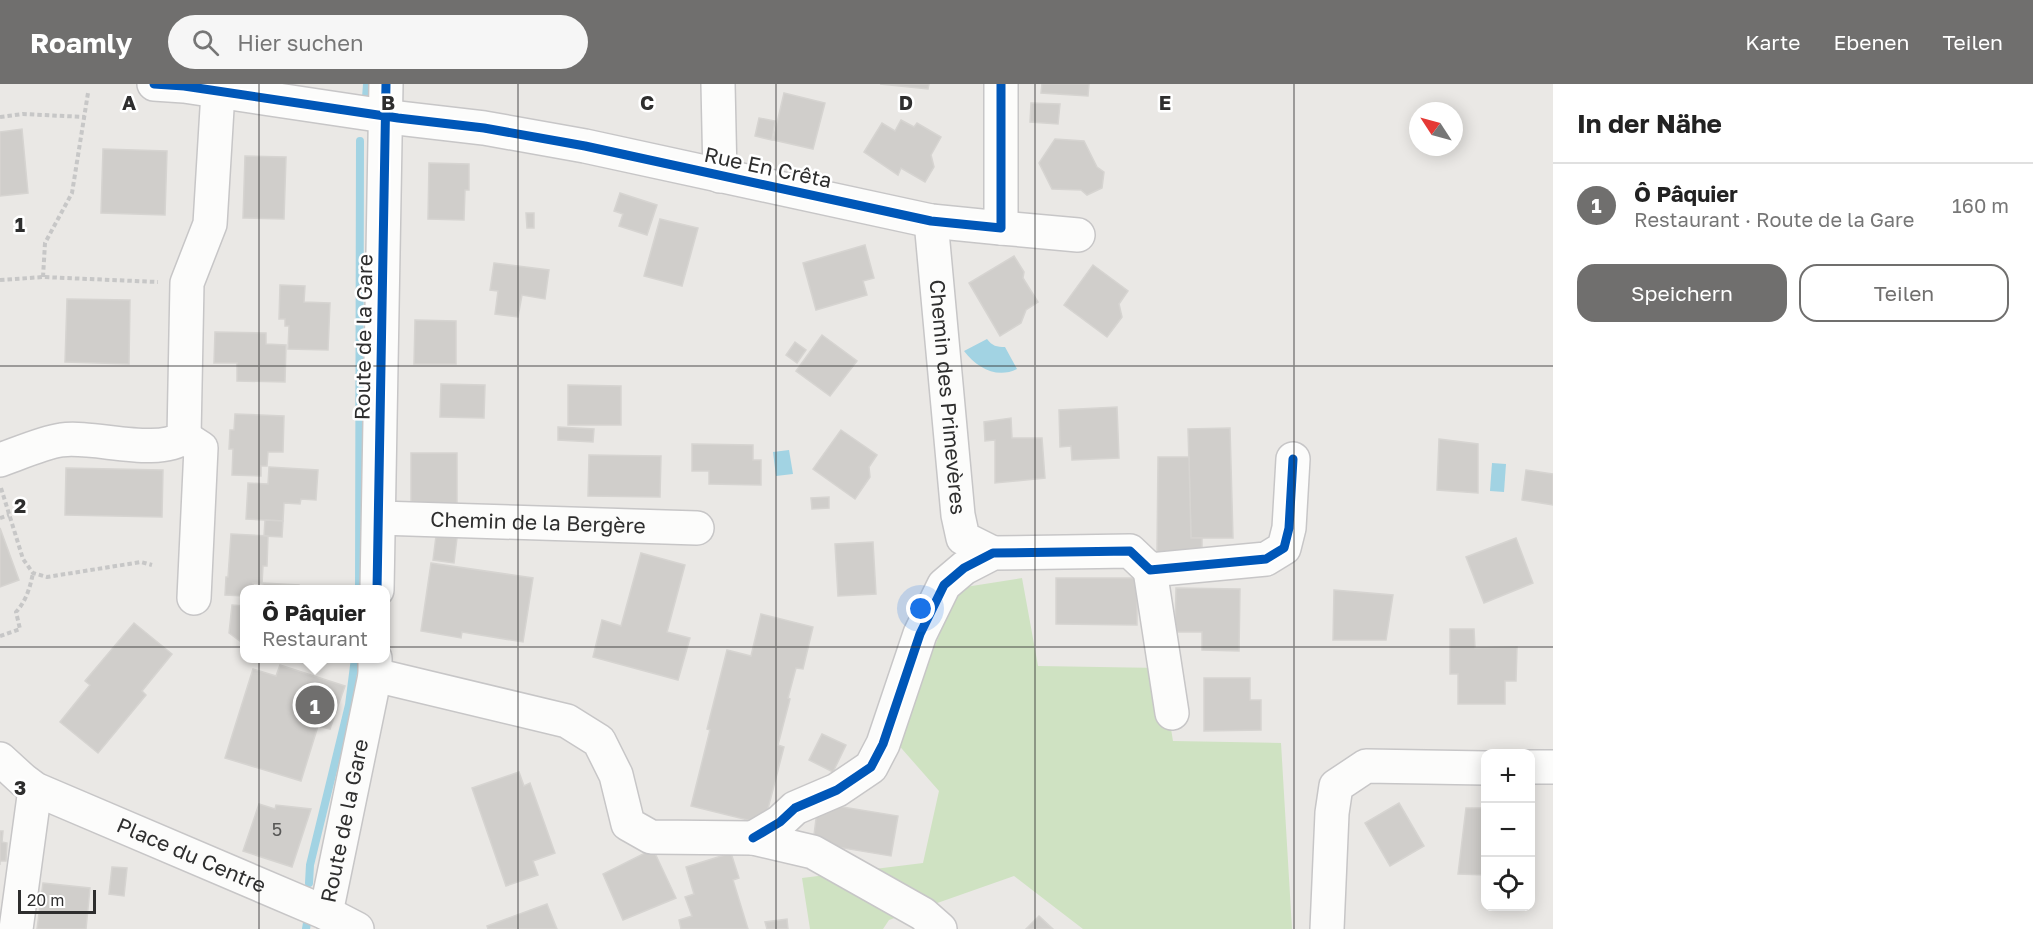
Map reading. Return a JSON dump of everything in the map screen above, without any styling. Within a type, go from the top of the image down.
[{"type":"street","name":"Route de la Gare","points":[[377,585],[386,84]]},
{"type":"street","name":"Rue En Crêta","points":[[718,84],[720,176]]},
{"type":"street","points":[[1001,84],[1001,228],[1078,235]]},
{"type":"street","name":"Rue En Crêta","points":[[175,85],[484,128],[574,144],[931,221],[1001,228]]},
{"type":"street","points":[[0,460],[62,440],[157,445],[178,442],[184,437],[187,283],[210,224],[218,92]]},
{"type":"street","name":"Chemin des Primevères","points":[[931,221],[958,515],[963,538],[993,553]]},
{"type":"street","points":[[184,437],[201,448],[194,598]]},
{"type":"street","points":[[1150,570],[1266,559],[1284,548],[1288,528],[1293,459]]},
{"type":"street","name":"Chemin de la Bergère","points":[[379,518],[697,528]]},
{"type":"street","points":[[753,838],[780,822],[795,808],[837,790],[871,767],[883,744],[920,634],[945,585],[963,568],[993,553],[1130,550],[1150,570],[1172,713]]},
{"type":"street","name":"Route de la Gare","points":[[343,924],[375,667]]},
{"type":"street","points":[[375,667],[567,721],[599,741],[616,775],[628,824],[651,837],[753,838],[813,852],[923,914],[939,929]]},
{"type":"street","name":"Place du Centre","points":[[0,759],[35,789],[343,924]]},
{"type":"street","points":[[1327,929],[1332,813],[1336,786],[1366,766],[1481,768]]},
{"type":"street","points":[[1535,767],[1553,767]]},
{"type":"street","points":[[16,929],[35,789]]},
{"type":"path","points":[[43,277],[45,243],[72,193],[88,93]]},
{"type":"path","points":[[0,117],[23,114],[85,117]]},
{"type":"path","points":[[0,280],[43,277],[187,283]]},
{"type":"path","points":[[0,485],[23,559],[33,573],[47,577],[141,562],[152,565]]},
{"type":"path","points":[[0,518],[9,515]]},
{"type":"path","points":[[0,636],[20,629],[16,612],[22,605],[30,587],[33,573]]},
{"type":"green space","points":[[1022,578],[1038,666],[1161,668],[1173,741],[1281,743],[1292,929],[1083,929],[1014,876],[889,920],[883,929],[810,929],[802,878],[923,863],[939,791],[895,741],[959,588]]},
{"type":"water","points":[[987,339],[995,346],[1005,347],[1017,369],[1002,373],[988,370],[981,367],[964,351]]},
{"type":"water","points":[[789,450],[793,474],[776,476],[773,452]]},
{"type":"water","points":[[1492,463],[1506,464],[1504,492],[1490,491]]},
{"type":"building","points":[[880,84],[929,84],[928,89]]},
{"type":"building","points":[[1042,84],[1089,84],[1088,96],[1041,93]]},
{"type":"building","points":[[784,93],[825,103],[813,149],[773,140]]},
{"type":"building","points":[[1031,103],[1060,104],[1058,124],[1030,122]]},
{"type":"building","points":[[759,118],[775,121],[772,140],[755,136]]},
{"type":"building","points":[[901,120],[914,127],[917,123],[941,137],[931,155],[934,167],[925,182],[901,168],[898,175],[864,152],[882,123],[895,131]]},
{"type":"building","points":[[22,129],[28,193],[0,196],[0,132]]},
{"type":"building","points":[[1055,139],[1084,141],[1097,167],[1104,172],[1102,188],[1087,195],[1081,190],[1052,189],[1039,163]]},
{"type":"building","points":[[103,149],[167,151],[165,215],[101,213]]},
{"type":"building","points":[[245,156],[286,157],[284,219],[243,218]]},
{"type":"building","points":[[429,163],[469,164],[469,190],[465,190],[464,220],[428,219]]},
{"type":"building","points":[[620,193],[657,205],[647,235],[619,226],[623,214],[614,211]]},
{"type":"building","points":[[526,213],[534,213],[534,228],[527,228]]},
{"type":"building","points":[[660,219],[698,228],[682,286],[644,276]]},
{"type":"building","points":[[865,245],[874,278],[863,281],[867,295],[816,310],[803,263]]},
{"type":"building","points":[[1014,256],[1024,272],[1023,278],[1038,302],[1026,310],[1021,323],[1000,336],[969,283]]},
{"type":"building","points":[[494,263],[549,270],[545,299],[522,295],[518,317],[495,314],[498,291],[490,290]]},
{"type":"building","points":[[1093,265],[1128,291],[1119,304],[1122,317],[1107,337],[1064,305]]},
{"type":"building","points":[[280,285],[305,286],[304,302],[330,303],[328,350],[288,349],[289,326],[285,326],[285,319],[279,319]]},
{"type":"building","points":[[67,299],[130,300],[129,364],[65,362]]},
{"type":"building","points":[[415,320],[456,321],[456,364],[414,364]]},
{"type":"building","points":[[215,332],[266,333],[266,344],[286,345],[285,382],[237,381],[237,363],[214,363]]},
{"type":"building","points":[[822,335],[857,361],[830,396],[796,371]]},
{"type":"building","points":[[795,342],[806,350],[797,363],[786,355]]},
{"type":"building","points":[[441,384],[485,385],[484,418],[440,417]]},
{"type":"building","points":[[568,385],[621,386],[621,425],[568,425]]},
{"type":"building","points":[[1117,407],[1119,458],[1072,460],[1071,446],[1060,447],[1059,410]]},
{"type":"building","points":[[235,414],[284,416],[283,452],[268,452],[267,466],[261,466],[261,476],[232,475],[233,449],[229,449],[230,430],[234,430]]},
{"type":"building","points":[[1011,418],[1012,438],[1042,438],[1045,478],[995,483],[995,440],[985,441],[984,422]]},
{"type":"building","points":[[558,427],[594,429],[593,442],[558,440]]},
{"type":"building","points":[[1230,428],[1233,538],[1191,538],[1188,429]]},
{"type":"building","points":[[841,430],[877,455],[869,467],[870,477],[855,499],[813,469]]},
{"type":"building","points":[[1439,439],[1478,444],[1478,493],[1437,490]]},
{"type":"building","points":[[692,444],[753,445],[753,460],[761,460],[761,485],[709,484],[709,471],[692,471]]},
{"type":"building","points":[[411,453],[457,453],[457,504],[411,505]]},
{"type":"building","points":[[589,455],[661,456],[660,497],[588,496]]},
{"type":"building","points":[[1158,457],[1189,457],[1191,538],[1202,538],[1202,553],[1157,553]]},
{"type":"building","points":[[269,467],[318,470],[316,500],[301,499],[300,504],[284,503],[283,521],[246,519],[248,483],[268,484]]},
{"type":"building","points":[[66,468],[163,470],[162,517],[65,515]]},
{"type":"building","points":[[1526,470],[1553,474],[1553,505],[1522,500]]},
{"type":"building","points":[[829,497],[829,508],[812,509],[811,498]]},
{"type":"building","points":[[265,520],[283,521],[282,537],[264,536]]},
{"type":"building","points":[[0,528],[19,580],[0,587]]},
{"type":"building","points":[[231,534],[268,536],[267,566],[263,566],[262,584],[240,585],[240,596],[225,595],[226,577],[228,577]]},
{"type":"building","points":[[436,536],[457,538],[454,563],[433,560]]},
{"type":"building","points":[[1516,538],[1533,583],[1484,603],[1466,557]]},
{"type":"building","points":[[873,542],[876,594],[838,596],[835,544]]},
{"type":"building","points":[[641,553],[685,565],[667,632],[690,638],[678,680],[593,657],[602,620],[621,626]]},
{"type":"building","points":[[431,563],[533,578],[523,642],[462,632],[461,638],[421,631]]},
{"type":"building","points":[[1056,578],[1137,578],[1137,625],[1056,624]]},
{"type":"building","points":[[263,583],[299,585],[263,585]]},
{"type":"building","points":[[1176,588],[1240,589],[1239,651],[1202,650],[1202,632],[1175,632]]},
{"type":"building","points":[[1334,590],[1393,595],[1386,640],[1333,640]]},
{"type":"building","points":[[232,605],[240,606],[240,641],[229,633]]},
{"type":"building","points":[[761,614],[813,627],[803,669],[796,668],[788,698],[790,699],[778,745],[784,747],[764,824],[691,806],[727,650],[751,656]]},
{"type":"building","points":[[134,623],[172,654],[142,691],[146,695],[98,753],[60,722],[90,685],[85,681]]},
{"type":"building","points":[[1450,629],[1474,629],[1475,648],[1517,647],[1516,681],[1505,681],[1505,704],[1458,704],[1458,674],[1450,674]]},
{"type":"building","points":[[280,665],[345,686],[330,729],[318,726],[301,781],[225,758],[253,669],[276,676]]},
{"type":"building","points":[[1204,678],[1250,678],[1250,700],[1261,700],[1261,730],[1204,731]]},
{"type":"building","points":[[822,734],[846,745],[833,772],[809,760]]},
{"type":"building","points":[[519,772],[524,786],[530,783],[555,853],[533,861],[538,875],[506,886],[472,788]]},
{"type":"building","points":[[818,803],[898,816],[891,856],[813,843]]},
{"type":"building","points":[[1399,803],[1424,846],[1390,866],[1365,823]]},
{"type":"building","points":[[259,804],[275,809],[276,805],[311,809],[292,867],[243,851]]},
{"type":"building","points":[[1466,808],[1481,808],[1481,875],[1458,874]]},
{"type":"building","points":[[0,831],[3,831],[2,842],[7,843],[6,861],[0,861]]},
{"type":"building","points":[[653,849],[676,898],[623,920],[603,874]]},
{"type":"building","points":[[731,853],[739,878],[733,880],[748,929],[681,929],[679,920],[692,916],[685,897],[694,894],[686,867]]},
{"type":"building","points":[[112,867],[127,868],[124,896],[109,894]]},
{"type":"building","points":[[43,883],[90,888],[86,929],[37,929]]},
{"type":"building","points":[[547,904],[557,929],[488,929],[487,926]]},
{"type":"building","points":[[1039,916],[1053,929],[1026,929]]},
{"type":"building","points":[[787,919],[788,929],[767,929],[765,922]]},
{"type":"waterway","points":[[366,98],[367,84]]},
{"type":"waterway","points":[[359,585],[360,141]]},
{"type":"waterway","points":[[309,883],[310,865],[349,705],[354,663]]},
{"type":"waterway","points":[[306,929],[307,923]]},
{"type":"cycle path","points":[[154,84],[184,86],[398,118],[484,128],[585,146],[931,221],[1001,228],[1001,84]]},
{"type":"cycle path","points":[[377,585],[386,84]]},
{"type":"cycle path","points":[[753,838],[780,822],[795,808],[837,790],[871,767],[883,744],[920,634],[944,585],[964,568],[993,553],[1130,551],[1150,570],[1266,559],[1284,548],[1289,528],[1293,459]]},
{"type":"place","name":"Ô Pâquier","points":[[315,705]]}]
